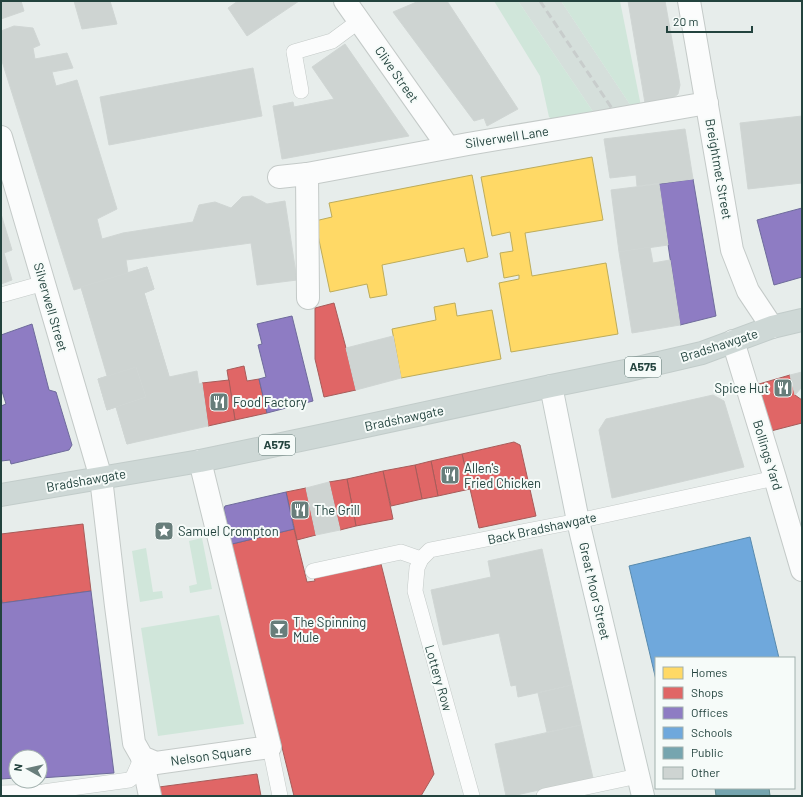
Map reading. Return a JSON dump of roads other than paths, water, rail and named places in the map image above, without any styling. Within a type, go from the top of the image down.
[{"type":"main road","name":"Bradshawgate","points":[[1,495],[200,461],[625,371],[702,353],[772,327],[802,320]]},
{"type":"street","name":"Clive Street","points":[[345,1],[448,147]]},
{"type":"street","name":"Breightmet Street","points":[[689,1],[732,250],[748,291],[772,327]]},
{"type":"street","name":"Silverwell Lane","points":[[279,177],[307,174],[448,147],[707,102]]},
{"type":"street","name":"Silverwell Street","points":[[1,137],[101,478]]},
{"type":"street","points":[[307,174],[308,298]]},
{"type":"street","name":"Bollings Yard","points":[[733,341],[802,570]]},
{"type":"street","name":"Great Moor Street","points":[[551,386],[578,521],[641,786]]},
{"type":"street","name":"Nelson Square","points":[[142,757],[156,763],[270,747],[200,461]]},
{"type":"street","points":[[101,478],[134,743],[142,757],[150,796]]},
{"type":"lane","points":[[301,91],[294,52],[332,41],[359,21]]},
{"type":"lane","points":[[1,295],[44,283]]},
{"type":"lane","name":"Back Bradshawgate","points":[[421,559],[430,550],[578,521],[775,478]]},
{"type":"lane","points":[[313,571],[401,552],[421,559]]},
{"type":"lane","name":"Lottery Row","points":[[421,559],[417,568],[415,591],[472,796]]},
{"type":"lane","points":[[270,747],[280,796]]},
{"type":"lane","points":[[1,793],[43,792],[129,780],[133,777],[142,757]]},
{"type":"lane","points":[[544,796],[641,786]]},
{"type":"railway","points":[[540,1],[613,110]]},
{"type":"place","name":"Spice Hut","points":[[783,388]]},
{"type":"place","name":"Food Factory","points":[[219,402]]},
{"type":"place","name":"Allen's Fried Chicken","points":[[450,475]]},
{"type":"place","name":"The Grill","points":[[300,510]]},
{"type":"place","name":"Samuel Crompton","points":[[164,531]]},
{"type":"place","name":"The Spinning Mule","points":[[279,629]]}]
